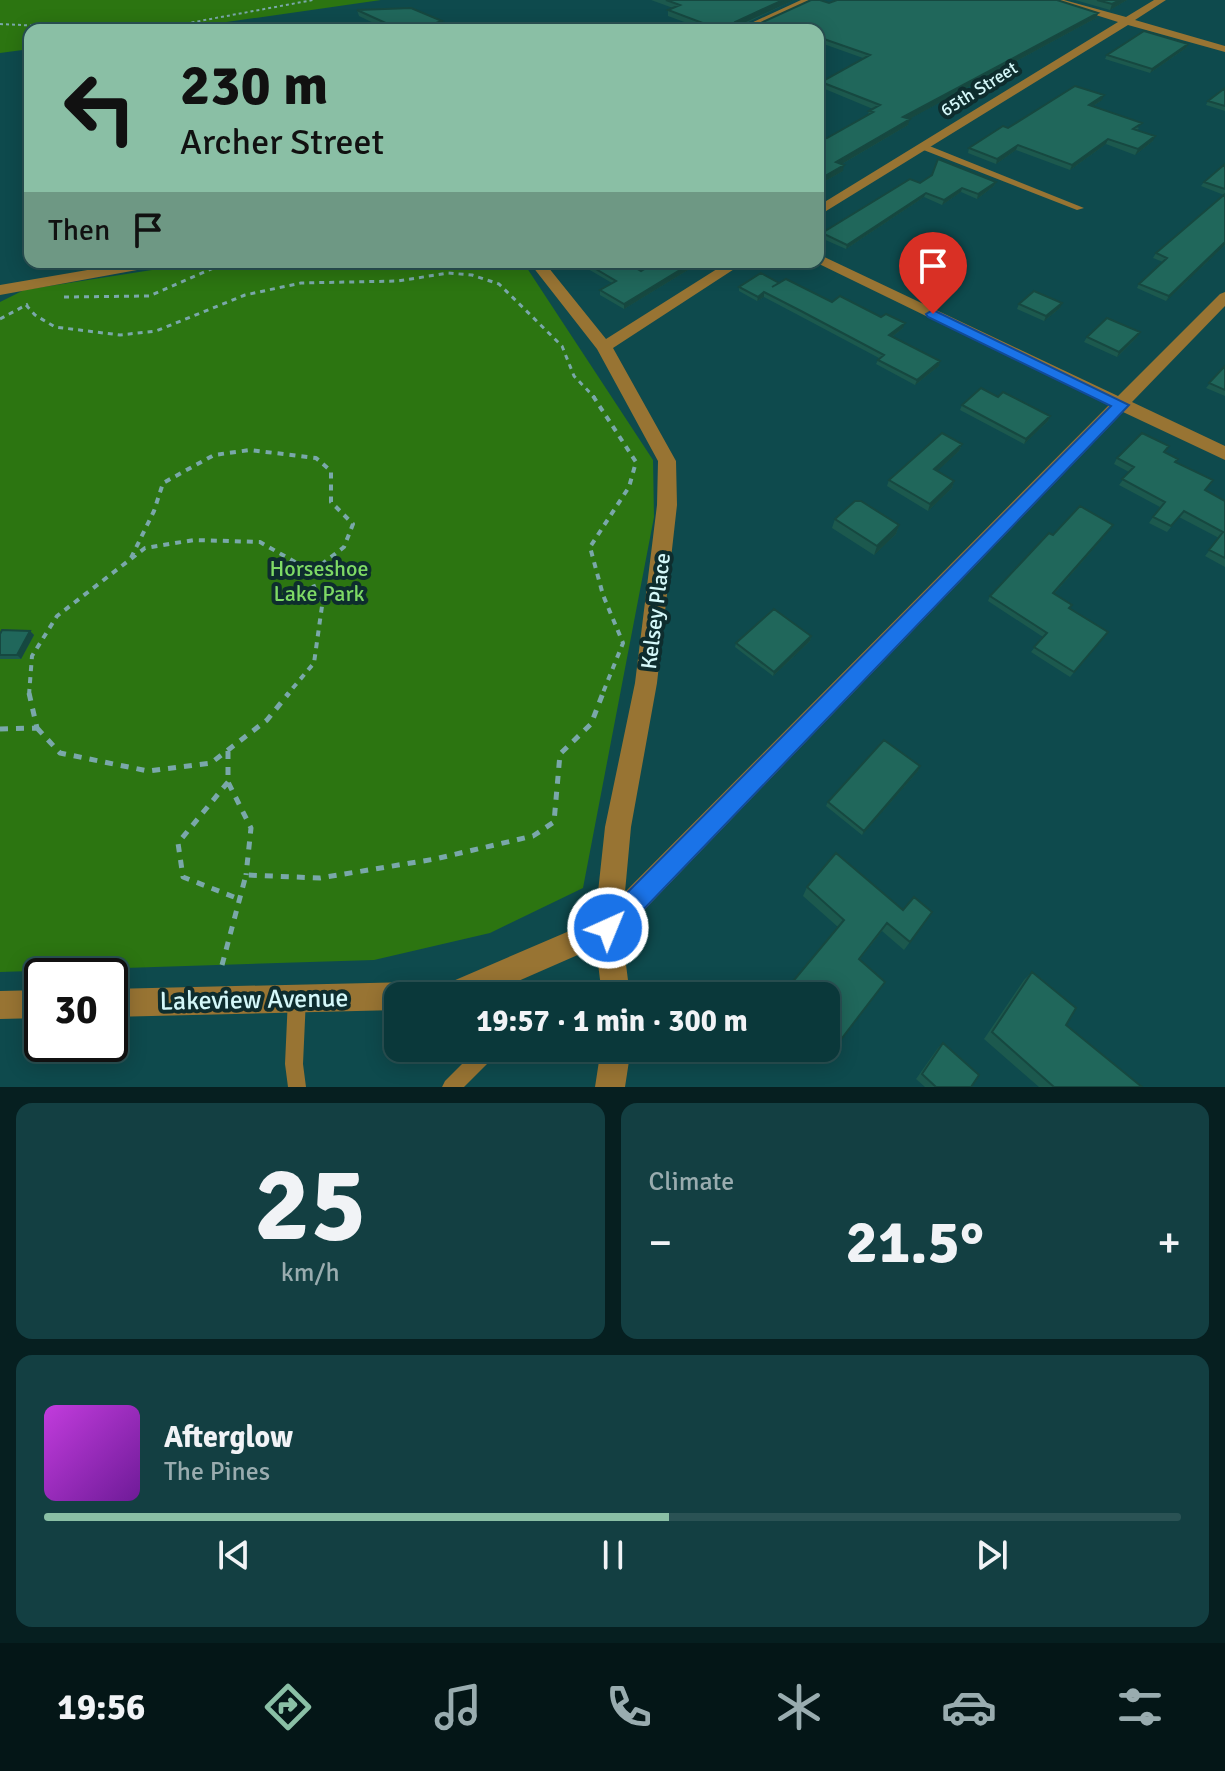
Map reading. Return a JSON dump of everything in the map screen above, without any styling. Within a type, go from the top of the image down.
[{"type":"street","points":[[755,24],[809,0]]},
{"type":"street","points":[[1053,0],[1225,49]]},
{"type":"street","name":"65th Street","points":[[824,208],[1161,0]]},
{"type":"street","points":[[824,261],[1225,454]]},
{"type":"street","points":[[0,290],[125,268]]},
{"type":"street","name":"Kelsey Place","points":[[541,268],[604,347],[667,461],[667,490],[646,683],[618,827],[608,928],[614,982]]},
{"type":"street","points":[[604,347],[729,268]]},
{"type":"street","points":[[608,928],[1225,297]]},
{"type":"street","name":"Lakeview Avenue","points":[[499,982],[608,928]]},
{"type":"street","name":"Lakeview Avenue","points":[[128,1003],[384,996]]},
{"type":"street","points":[[0,1005],[24,1004]]},
{"type":"street","points":[[610,1087],[614,1062]]},
{"type":"lane","points":[[924,147],[1080,208]]},
{"type":"lane","points":[[297,998],[294,1064],[297,1087]]},
{"type":"lane","points":[[451,1087],[477,1062]]},
{"type":"path","points":[[183,24],[313,0]]},
{"type":"path","points":[[0,24],[24,25]]},
{"type":"path","points":[[63,297],[149,296],[213,268]]},
{"type":"path","points":[[26,305],[35,315],[55,327],[120,335],[156,331],[245,295],[301,283],[398,281],[448,273],[472,275],[499,284],[562,346],[574,376],[596,399],[636,462],[629,487],[590,547],[603,595],[623,643],[591,724],[560,754],[554,822],[533,836],[435,859],[320,878],[246,875]]},
{"type":"path","points":[[0,319],[35,300]]},
{"type":"path","points":[[130,559],[154,511],[163,483],[214,455],[250,450],[316,458],[331,471],[331,502],[353,524],[344,547],[309,574]]},
{"type":"path","points":[[194,540],[260,542],[307,569],[322,606],[314,663],[267,720],[211,763],[148,771],[60,753],[37,728],[29,700],[32,656],[57,616],[130,559],[145,548],[194,540]]},
{"type":"path","points":[[0,729],[37,728]]},
{"type":"path","points":[[222,965],[246,875],[251,828],[228,782],[229,750]]},
{"type":"path","points":[[228,782],[178,843],[183,877],[239,899]]},
{"type":"green space","points":[[0,0],[381,0],[213,24],[24,24],[24,50],[0,53]]},
{"type":"green space","name":"Horseshoe Lake Park","points":[[165,268],[527,268],[653,460],[654,517],[583,888],[490,933],[374,960],[128,968],[128,958],[24,958],[24,971],[0,972],[0,302],[24,290]]},
{"type":"building","points":[[666,0],[783,0],[735,24],[705,24],[668,10],[680,5]]},
{"type":"building","points":[[811,0],[829,3],[837,0],[1057,0],[1098,13],[903,117],[910,119],[836,162],[844,165],[824,177],[824,138],[873,112],[869,111],[880,105],[824,83],[824,80],[870,55],[824,39],[824,24],[759,24]]},
{"type":"building","points":[[1097,0],[1120,0],[1112,4]]},
{"type":"building","points":[[411,8],[442,21],[433,24],[388,24],[357,10]]},
{"type":"building","points":[[1144,31],[1188,44],[1152,69],[1107,55]]},
{"type":"building","points":[[1075,86],[1104,95],[1089,105],[1142,123],[1133,129],[1155,136],[1138,149],[1108,139],[1072,165],[1018,145],[997,159],[969,148],[1003,126],[1008,128]]},
{"type":"building","points":[[1225,88],[1225,106],[1208,101]]},
{"type":"building","points":[[938,159],[996,182],[978,194],[962,188],[944,200],[926,193],[847,245],[824,234],[910,179],[920,183],[932,175]]},
{"type":"building","points":[[1225,164],[1225,189],[1204,182]]},
{"type":"building","points":[[1225,194],[1225,242],[1169,296],[1139,284],[1167,258],[1156,253]]},
{"type":"building","points":[[930,249],[955,261],[926,282],[901,270]]},
{"type":"building","points":[[594,268],[636,268],[641,271],[646,268],[683,268],[624,304],[600,290],[616,281]]},
{"type":"building","points":[[761,273],[779,283],[786,279],[832,302],[840,296],[881,317],[886,314],[905,323],[889,335],[940,361],[917,380],[878,360],[884,355],[801,311],[764,292],[758,297],[739,287]]},
{"type":"building","points":[[1034,291],[1062,303],[1046,316],[1019,304]]},
{"type":"building","points":[[1107,318],[1140,332],[1119,352],[1087,337]]},
{"type":"building","points":[[1225,366],[1225,390],[1209,383]]},
{"type":"building","points":[[981,388],[998,397],[1003,392],[1050,416],[1026,439],[962,405]]},
{"type":"building","points":[[942,433],[962,444],[934,469],[954,481],[930,504],[889,480]]},
{"type":"building","points":[[1142,433],[1169,446],[1164,452],[1178,459],[1175,462],[1213,480],[1205,490],[1225,501],[1225,558],[1209,550],[1223,532],[1184,511],[1171,526],[1153,517],[1165,502],[1122,479],[1134,467],[1117,458]]},
{"type":"building","points":[[855,501],[861,501],[899,525],[877,546],[835,519]]},
{"type":"building","points":[[1080,506],[1113,525],[1053,593],[1072,605],[1069,608],[1108,632],[1074,672],[1034,647],[1047,633],[990,596],[1049,533],[1053,535]]},
{"type":"building","points":[[774,609],[811,636],[774,672],[736,643]]},
{"type":"building","points":[[2,630],[30,631],[17,655],[0,655]]},
{"type":"building","points":[[884,740],[920,766],[864,831],[828,802]]},
{"type":"building","points":[[836,853],[903,910],[914,897],[932,912],[910,942],[887,923],[859,959],[885,982],[840,1041],[840,982],[792,982],[844,920],[807,887]]},
{"type":"building","points":[[1032,972],[1076,1008],[1066,1025],[1142,1087],[1054,1087],[992,1032]]},
{"type":"building","points":[[943,1043],[979,1075],[971,1087],[936,1087],[922,1074]]},
{"type":"route","points":[[608,928],[1121,405],[933,314]]}]
